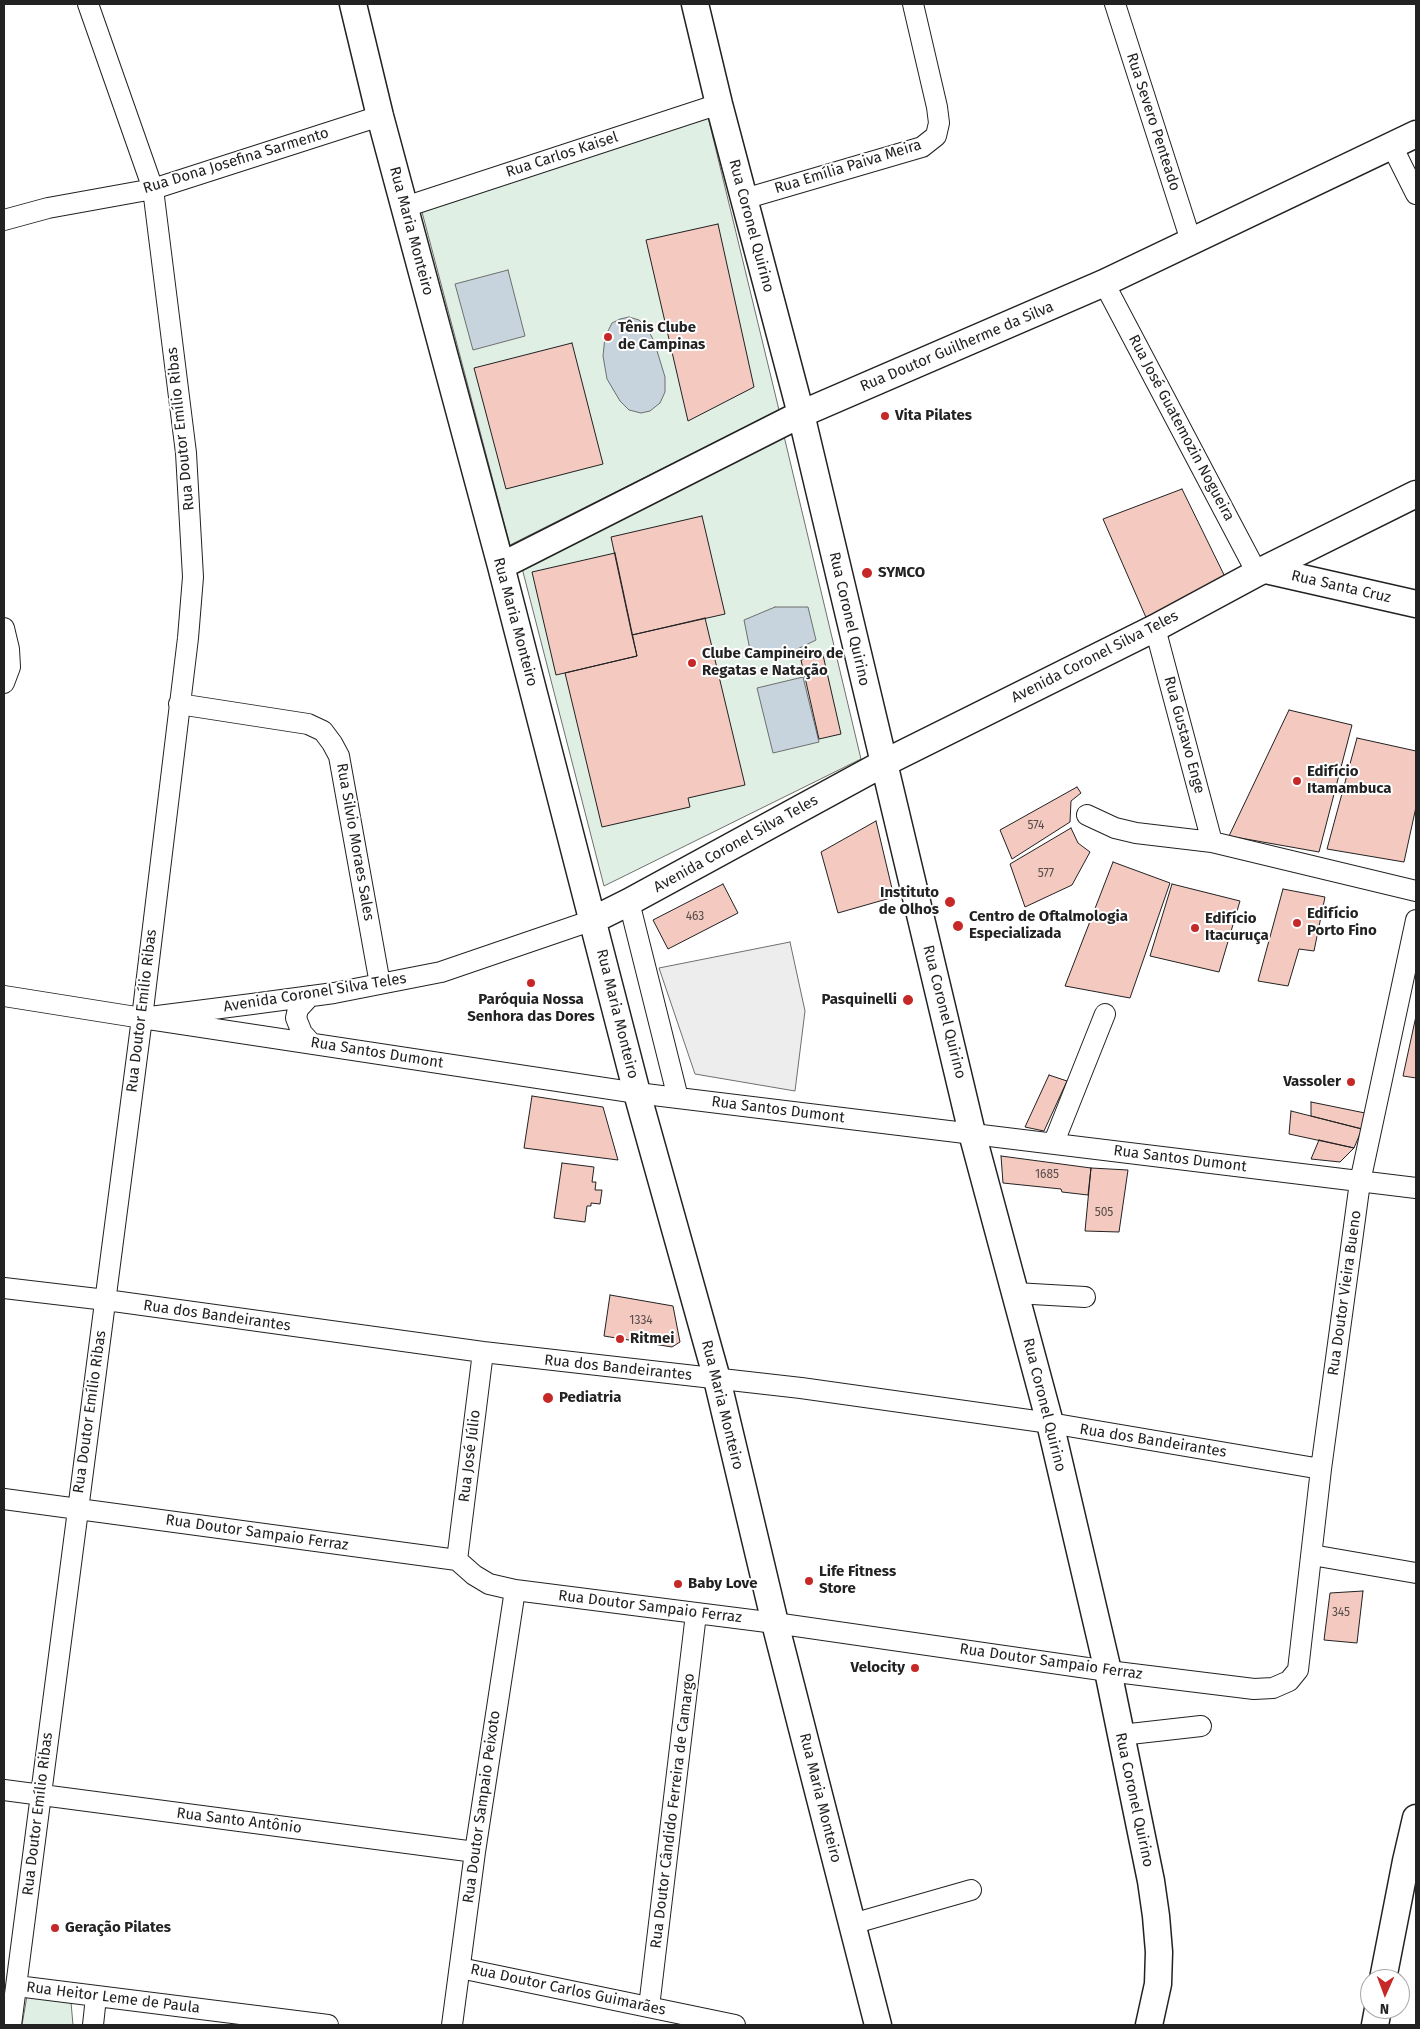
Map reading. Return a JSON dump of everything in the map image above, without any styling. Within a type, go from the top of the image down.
[{"type":"main road","name":"Rua Maria Monteiro","points":[[353,4],[380,116],[501,566],[637,1092],[717,1379],[775,1623],[878,2025]]},
{"type":"main road","name":"Rua Coronel Quirino","points":[[696,4],[719,104],[801,414],[972,1133],[1050,1423],[1108,1671],[1151,1881],[1156,1916],[1159,1952],[1158,1984],[1149,2025]]},
{"type":"main road","name":"Rua Doutor Guilherme da Silva","points":[[501,566],[801,414],[1104,283],[1416,134]]},
{"type":"main road","name":"Avenida Coronel Silva Teles","points":[[593,920],[630,902],[884,763],[1156,628],[1416,494]]},
{"type":"main road","name":"Rua Santa Cruz","points":[[1262,572],[1416,604]]},
{"type":"main road","points":[[1385,1969],[1411,1862],[1416,1818]]},
{"type":"street","name":"Rua Doutor Emílio Ribas","points":[[11,2025],[142,1018],[188,638],[193,577],[189,482],[153,189],[88,4]]},
{"type":"street","name":"Rua Emília Paiva Meira","points":[[744,199],[922,146],[936,136],[939,123],[937,107],[913,4]]},
{"type":"street","name":"Rua Severo Penteado","points":[[1115,4],[1191,241]]},
{"type":"street","name":"Rua Carlos Kaisel","points":[[405,207],[719,104]]},
{"type":"street","name":"Rua Dona Josefina Sarmento","points":[[4,220],[48,208],[153,189],[380,116]]},
{"type":"street","points":[[1392,146],[1416,194]]},
{"type":"street","name":"Rua José Guatemozin Nogueira","points":[[1104,283],[1262,572]]},
{"type":"street","points":[[4,628],[9,649],[10,667],[4,682]]},
{"type":"street","name":"Rua Gustavo Enge","points":[[1156,628],[1212,842]]},
{"type":"street","name":"Rua Silvio Moraes Sales","points":[[180,704],[308,724],[323,731],[332,742],[339,756],[380,984]]},
{"type":"street","points":[[1087,815],[1115,828],[1136,833],[1212,842],[1416,891]]},
{"type":"street","points":[[630,902],[678,1098]]},
{"type":"street","name":"Avenida Coronel Silva Teles","points":[[4,996],[142,1018],[310,996],[441,972],[593,920]]},
{"type":"street","name":"Rua Doutor Vieira Bueno","points":[[1298,1670],[1321,1468],[1360,1182],[1416,920]]},
{"type":"street","points":[[310,996],[298,1009],[296,1018],[302,1033],[311,1043]]},
{"type":"street","points":[[1054,1142],[1105,1014]]},
{"type":"street","name":"Rua Santos Dumont","points":[[142,1018],[678,1098],[1054,1142],[1416,1188]]},
{"type":"street","name":"Rua dos Bandeirantes","points":[[4,1288],[106,1300],[483,1352],[801,1388],[1050,1423],[1321,1468]]},
{"type":"street","points":[[1015,1293],[1085,1296]]},
{"type":"street","name":"Rua José Júlio","points":[[457,1560],[483,1352]]},
{"type":"street","name":"Rua Doutor Sampaio Ferraz","points":[[4,1499],[457,1560],[474,1576],[489,1584],[515,1590],[775,1623],[1108,1671],[1254,1689],[1273,1688],[1289,1681],[1298,1670]]},
{"type":"street","points":[[1312,1555],[1416,1573]]},
{"type":"street","name":"Rua Doutor Sampaio Peixoto","points":[[452,2025],[475,1852],[515,1590]]},
{"type":"street","name":"Rua Doutor Cândido Ferreira de Camargo","points":[[649,2007],[696,1614]]},
{"type":"street","points":[[1120,1735],[1201,1726]]},
{"type":"street","name":"Rua Santo Antônio","points":[[4,1790],[475,1852]]},
{"type":"street","points":[[852,1924],[971,1890]]},
{"type":"street","name":"Rua Doutor Carlos Guimarães","points":[[460,1968],[735,2025]]},
{"type":"street","name":"Rua Heitor Leme de Paula","points":[[17,1986],[328,2025]]},
{"type":"street","points":[[93,2025],[96,1997]]},
{"type":"green space","name":"Tênis Clube de Campinas","points":[[708,117],[779,410],[510,545],[422,212]]},
{"type":"green space","name":"Clube Campineiro de Regatas e Natação","points":[[784,436],[861,759],[604,886],[522,568]]},
{"type":"green space","points":[[27,1996],[71,2002],[73,2025],[22,2025]]},
{"type":"shaded area","points":[[508,270],[525,336],[473,350],[455,284]]},
{"type":"shaded area","points":[[629,317],[639,320],[646,326],[654,341],[665,377],[665,392],[660,403],[650,411],[641,413],[629,410],[620,401],[607,379],[603,356],[605,337],[612,323]]},
{"type":"shaded area","points":[[775,607],[808,607],[816,640],[785,655],[751,655],[744,620]]},
{"type":"shaded area","points":[[803,677],[819,742],[773,753],[757,688]]},
{"type":"shaded area","points":[[790,942],[805,1011],[795,1091],[695,1074],[659,968]]},
{"type":"building","points":[[718,224],[754,387],[688,421],[646,240]]},
{"type":"building","points":[[572,343],[603,464],[506,489],[474,368]]},
{"type":"building","points":[[1182,489],[1229,585],[1148,622],[1103,519]]},
{"type":"building","points":[[702,516],[725,614],[632,635],[611,537]]},
{"type":"building","points":[[615,553],[637,656],[556,675],[532,572]]},
{"type":"building","points":[[705,618],[745,785],[688,798],[690,807],[602,827],[565,673],[637,656],[632,635]]},
{"type":"building","points":[[823,655],[841,734],[819,739],[801,660]]},
{"type":"building","name":"Edifício Itamambuca","points":[[1289,710],[1352,725],[1319,852],[1229,836]]},
{"type":"building","points":[[1357,738],[1416,751],[1416,807],[1404,862],[1327,849]]},
{"type":"building","points":[[1077,787],[1081,793],[1071,801],[1070,822],[1012,859],[1000,830]]},
{"type":"building","points":[[876,821],[894,897],[838,913],[821,852]]},
{"type":"building","points":[[1071,828],[1078,843],[1090,852],[1072,885],[1025,907],[1010,864]]},
{"type":"building","points":[[1113,862],[1170,883],[1130,998],[1065,986]]},
{"type":"building","points":[[723,884],[738,913],[668,949],[653,920]]},
{"type":"building","name":"Edifício Itacuruça","points":[[1172,884],[1240,901],[1219,972],[1150,956]]},
{"type":"building","name":"Edifício Porto Fino","points":[[1283,889],[1325,897],[1314,951],[1299,949],[1288,986],[1258,981]]},
{"type":"building","points":[[1416,1016],[1416,1078],[1403,1076]]},
{"type":"building","points":[[1049,1075],[1067,1081],[1044,1131],[1025,1127]]},
{"type":"building","points":[[532,1096],[603,1107],[618,1160],[524,1148]]},
{"type":"building","points":[[1311,1102],[1365,1113],[1362,1129],[1311,1116]]},
{"type":"building","points":[[1291,1111],[1362,1129],[1354,1148],[1289,1134]]},
{"type":"building","points":[[1319,1140],[1354,1148],[1340,1162],[1311,1159]]},
{"type":"building","points":[[1001,1156],[1091,1168],[1088,1195],[1062,1192],[1061,1189],[1003,1183]]},
{"type":"building","points":[[562,1163],[594,1167],[592,1182],[596,1182],[595,1190],[602,1190],[600,1204],[591,1203],[591,1206],[587,1206],[585,1222],[554,1218]]},
{"type":"building","points":[[1091,1168],[1128,1170],[1119,1232],[1085,1231]]},
{"type":"building","points":[[610,1295],[673,1306],[680,1342],[672,1347],[604,1336]]},
{"type":"building","points":[[1363,1591],[1357,1643],[1324,1640],[1330,1593]]},
{"type":"place","name":"Tênis Clube de Campinas","points":[[608,337]]},
{"type":"place","name":"Vita Pilates","points":[[885,416]]},
{"type":"place","name":"SYMCO","points":[[867,573]]},
{"type":"place","name":"Clube Campineiro de Regatas e Natação","points":[[692,663]]},
{"type":"place","name":"Edifício Itamambuca","points":[[1297,781]]},
{"type":"place","name":"Instituto de Olhos","points":[[950,902]]},
{"type":"place","name":"Edifício Porto Fino","points":[[1297,923]]},
{"type":"place","name":"Centro de Oftalmologia Especializada","points":[[958,926]]},
{"type":"place","name":"Edifício Itacuruça","points":[[1195,928]]},
{"type":"place","name":"Paróquia Nossa Senhora das Dores","points":[[531,983]]},
{"type":"place","name":"Pasquinelli","points":[[908,1000]]},
{"type":"place","name":"Vassoler","points":[[1351,1082]]},
{"type":"place","name":"Ritmei","points":[[620,1339]]},
{"type":"place","name":"Pediatria","points":[[548,1398]]},
{"type":"place","name":"Life Fitness Store","points":[[809,1581]]},
{"type":"place","name":"Baby Love","points":[[678,1584]]},
{"type":"place","name":"Velocity","points":[[915,1668]]},
{"type":"place","name":"Geração Pilates","points":[[55,1928]]}]
